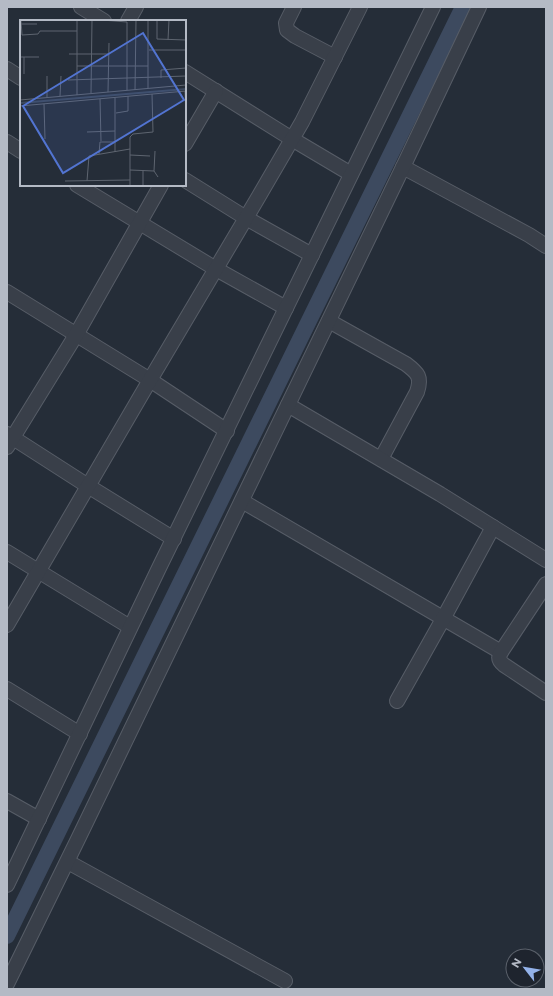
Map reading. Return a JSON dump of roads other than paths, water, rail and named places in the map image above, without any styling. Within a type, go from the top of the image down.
[{"type":"street","points":[[81,7],[102,20]]},
{"type":"street","points":[[129,20],[136,7]]},
{"type":"street","points":[[294,7],[286,23],[287,30],[295,36],[335,57]]},
{"type":"street","points":[[7,625],[302,122],[360,7]]},
{"type":"street","points":[[7,885],[130,628],[433,7]]},
{"type":"street","points":[[7,984],[68,862],[479,7]]},
{"type":"street","points":[[7,69],[20,77]]},
{"type":"street","points":[[186,73],[351,174]]},
{"type":"street","points":[[186,142],[216,91]]},
{"type":"street","points":[[7,142],[20,150]]},
{"type":"street","points":[[403,167],[529,235],[546,246]]},
{"type":"street","points":[[186,181],[246,218],[312,255]]},
{"type":"street","points":[[79,186],[216,269],[286,308]]},
{"type":"street","points":[[160,186],[76,335],[9,440],[174,538]]},
{"type":"street","points":[[7,292],[150,380],[226,431]]},
{"type":"street","points":[[329,321],[406,364],[415,370],[419,376],[417,392],[381,459]]},
{"type":"street","points":[[288,405],[440,494],[546,560]]},
{"type":"street","points":[[242,501],[501,652]]},
{"type":"street","points":[[397,701],[493,527]]},
{"type":"street","points":[[7,552],[130,628]]},
{"type":"street","points":[[546,584],[501,652],[499,659],[500,662],[546,693]]},
{"type":"street","points":[[7,689],[80,734]]},
{"type":"street","points":[[7,801],[39,819]]},
{"type":"street","points":[[68,862],[285,981]]},
{"type":"waterway","points":[[7,936],[463,7]]}]
